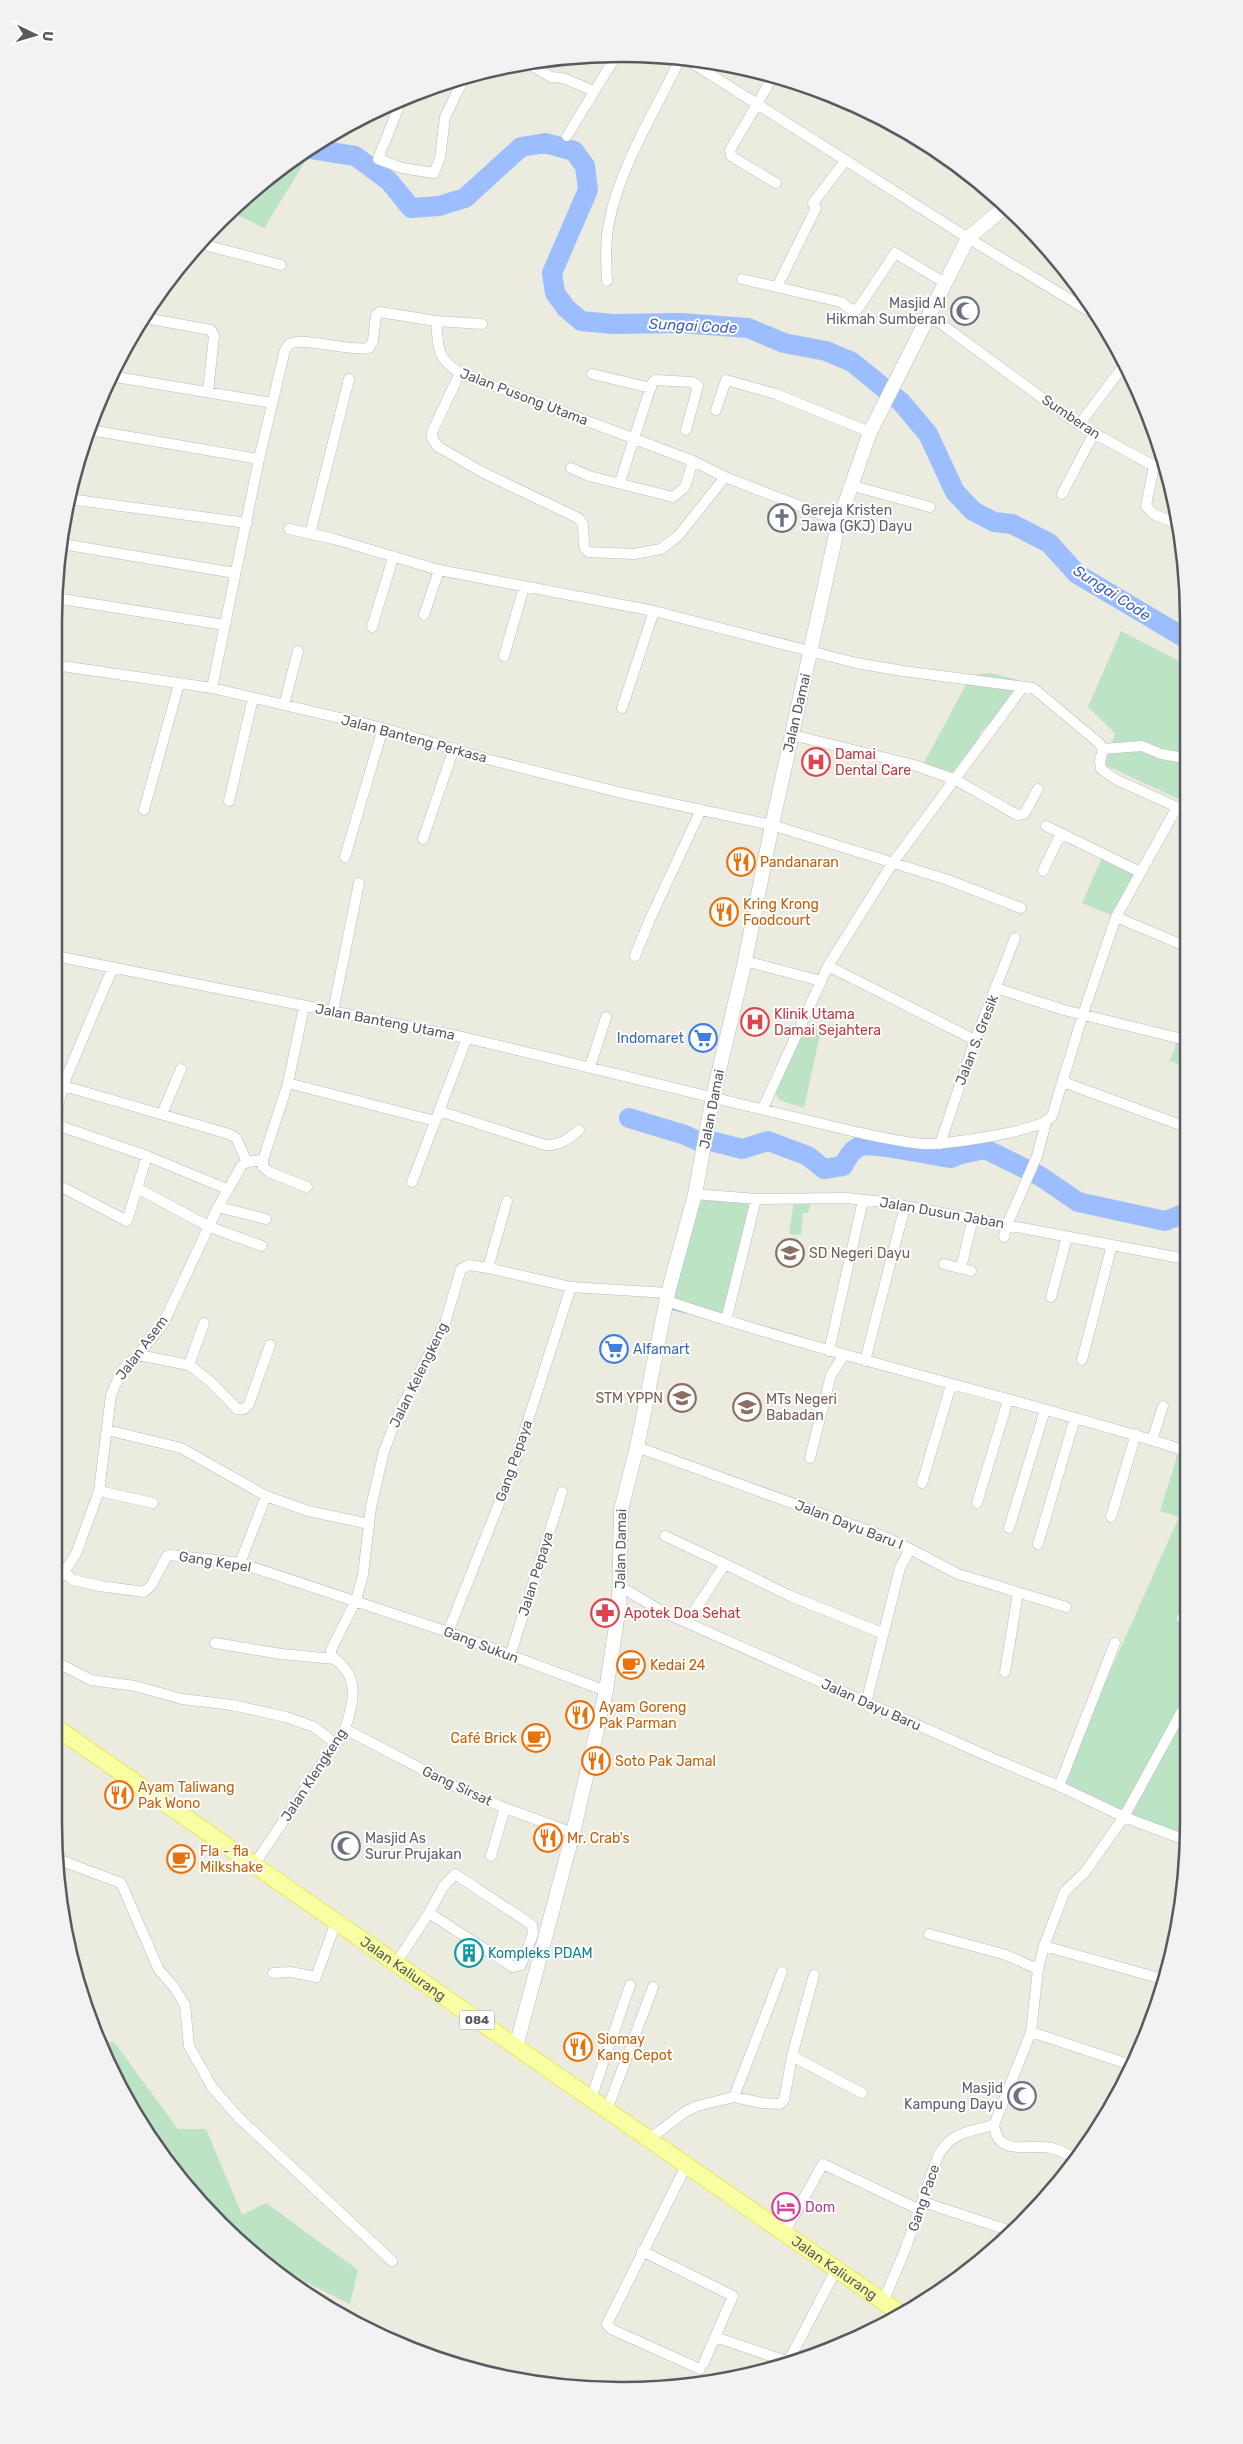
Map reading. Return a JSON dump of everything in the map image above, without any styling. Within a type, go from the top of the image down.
[{"type":"main road","name":"Jalan Damai","points":[[516,2047],[573,1833],[606,1691],[618,1622],[621,1587],[620,1510],[637,1447],[667,1297],[695,1194],[713,1096],[745,961],[772,826],[839,521],[870,432],[968,238],[1001,211]]},
{"type":"main road","name":"Jalan Kaliurang","points":[[62,1732],[895,2310]]},
{"type":"street","points":[[567,136],[612,63]]},
{"type":"street","points":[[607,281],[606,249],[614,201],[631,160],[676,66]]},
{"type":"street","points":[[698,68],[968,238],[1084,308]]},
{"type":"street","points":[[537,69],[553,78],[563,78],[594,91]]},
{"type":"street","points":[[769,83],[730,153],[776,183]]},
{"type":"street","points":[[397,110],[378,156],[379,160],[402,168],[434,173],[440,158],[445,117],[460,87]]},
{"type":"street","points":[[777,287],[816,208],[813,203],[845,161]]},
{"type":"street","points":[[208,246],[281,265]]},
{"type":"street","points":[[742,279],[841,302],[850,309],[858,310],[895,253],[945,284]]},
{"type":"street","points":[[212,688],[259,459],[286,350],[293,342],[365,349],[372,345],[376,315],[380,312],[436,321],[482,324]]},
{"type":"street","name":"Sumberan","points":[[929,315],[1080,425],[1154,466],[1146,506],[1153,514],[1172,521]]},
{"type":"street","points":[[152,319],[211,330],[214,336],[208,391]]},
{"type":"street","name":"Jalan Pusong Utama","points":[[436,321],[439,347],[444,363],[460,373],[693,460],[725,477],[839,521]]},
{"type":"street","points":[[1080,425],[1121,370]]},
{"type":"street","points":[[460,373],[432,432],[432,437],[437,446],[482,472],[578,518],[583,524],[584,547],[588,552],[634,554],[661,549],[679,535],[725,477]]},
{"type":"street","points":[[592,374],[651,388]]},
{"type":"street","points":[[119,377],[272,403]]},
{"type":"street","points":[[310,534],[349,379]]},
{"type":"street","points":[[620,482],[651,388],[656,380],[696,383],[698,390],[686,430]]},
{"type":"street","points":[[716,410],[726,380],[776,394],[870,432]]},
{"type":"street","points":[[96,431],[259,459]]},
{"type":"street","points":[[1062,494],[1094,433]]},
{"type":"street","points":[[571,468],[673,497],[685,487],[693,460]]},
{"type":"street","points":[[850,485],[930,507]]},
{"type":"street","points":[[76,500],[247,523]]},
{"type":"street","points":[[289,529],[439,570],[654,611],[856,663],[1033,688],[1069,720],[1099,743],[1103,749],[1100,761],[1101,769],[1117,780],[1180,809]]},
{"type":"street","points":[[68,545],[235,573]]},
{"type":"street","points":[[372,627],[393,558]]},
{"type":"street","points":[[424,615],[439,570]]},
{"type":"street","points":[[504,656],[524,587]]},
{"type":"street","points":[[63,599],[225,625]]},
{"type":"street","points":[[622,708],[654,611]]},
{"type":"street","points":[[284,705],[298,651]]},
{"type":"street","name":"Jalan Banteng Perkasa","points":[[62,668],[212,688],[383,728],[514,766],[700,812],[772,826],[948,880],[1021,908]]},
{"type":"street","points":[[144,810],[179,684]]},
{"type":"street","points":[[763,1108],[828,966],[892,864],[956,780],[1022,687]]},
{"type":"street","points":[[229,801],[253,698]]},
{"type":"street","points":[[346,857],[383,728]]},
{"type":"street","points":[[792,735],[884,756],[956,780],[1017,815],[1024,814],[1038,789]]},
{"type":"street","points":[[1103,749],[1142,746],[1161,754],[1180,757]]},
{"type":"street","points":[[423,839],[454,748]]},
{"type":"street","points":[[1004,1237],[1036,1156],[1046,1122],[1054,1112],[1082,1014],[1116,917],[1140,872],[1180,811]]},
{"type":"street","points":[[635,956],[650,919],[700,812]]},
{"type":"street","points":[[1046,826],[1140,872]]},
{"type":"street","points":[[1042,871],[1061,833]]},
{"type":"street","points":[[333,1012],[359,883]]},
{"type":"street","points":[[1116,917],[1180,944]]},
{"type":"street","name":"Jalan S. Gresik","points":[[940,1144],[975,1040],[1015,938]]},
{"type":"street","name":"Jalan Banteng Utama","points":[[62,957],[467,1038],[763,1108],[860,1133],[923,1144],[940,1144],[983,1138],[1046,1122]]},
{"type":"street","points":[[745,961],[821,981]]},
{"type":"street","points":[[828,966],[975,1040]]},
{"type":"street","points":[[62,1092],[113,967]]},
{"type":"street","points":[[996,988],[1082,1014],[1180,1038]]},
{"type":"street","points":[[304,1007],[288,1083],[263,1160],[263,1167],[268,1172],[307,1187]]},
{"type":"street","points":[[590,1067],[606,1017]]},
{"type":"street","points":[[412,1182],[467,1038]]},
{"type":"street","points":[[162,1114],[181,1069]]},
{"type":"street","points":[[62,1078],[65,1082],[236,1138],[247,1162],[263,1160]]},
{"type":"street","points":[[1063,1082],[1180,1124]]},
{"type":"street","points":[[288,1083],[437,1116],[545,1145],[552,1146],[567,1140],[579,1130]]},
{"type":"street","points":[[62,1127],[147,1156],[227,1189]]},
{"type":"street","points":[[62,1187],[128,1221],[147,1156]]},
{"type":"street","name":"Jalan Asem","points":[[62,1574],[76,1554],[99,1491],[111,1395],[122,1370],[135,1358],[163,1324],[227,1189],[242,1165],[247,1162]]},
{"type":"street","points":[[137,1188],[210,1227],[262,1246]]},
{"type":"street","name":"Jalan Dusun Jaban","points":[[695,1194],[756,1199],[863,1200],[1180,1258]]},
{"type":"street","points":[[726,1321],[756,1199]]},
{"type":"street","points":[[488,1268],[507,1200]]},
{"type":"street","points":[[830,1351],[863,1200]]},
{"type":"street","points":[[218,1207],[266,1219]]},
{"type":"street","points":[[865,1361],[904,1208]]},
{"type":"street","points":[[944,1264],[966,1269],[972,1221]]},
{"type":"street","points":[[1051,1297],[1067,1236]]},
{"type":"street","points":[[1082,1360],[1112,1245]]},
{"type":"street","name":"Jalan Kelengkeng","points":[[356,1600],[363,1575],[369,1524],[384,1451],[400,1410],[445,1323],[461,1269],[469,1265],[571,1287],[667,1297],[726,1321],[865,1361],[1136,1434],[1180,1449]]},
{"type":"street","name":"Gang Pepaya","points":[[448,1632],[510,1476],[571,1287]]},
{"type":"street","points":[[189,1365],[204,1323]]},
{"type":"street","points":[[135,1358],[189,1365],[211,1382],[237,1409],[244,1408],[249,1404],[270,1345]]},
{"type":"street","points":[[810,1458],[831,1375],[844,1355]]},
{"type":"street","points":[[922,1483],[951,1384]]},
{"type":"street","points":[[977,1503],[1008,1400]]},
{"type":"street","points":[[1152,1440],[1163,1406]]},
{"type":"street","points":[[1008,1528],[1045,1410]]},
{"type":"street","points":[[1038,1544],[1075,1418]]},
{"type":"street","points":[[107,1430],[182,1448],[266,1496],[308,1511],[369,1524]]},
{"type":"street","points":[[1111,1517],[1136,1434]]},
{"type":"street","name":"Jalan Dayu Baru I","points":[[637,1447],[883,1536],[910,1549],[900,1568],[882,1633],[866,1703]]},
{"type":"street","points":[[99,1491],[153,1503]]},
{"type":"street","name":"Jalan Pepaya","points":[[510,1656],[562,1492]]},
{"type":"street","points":[[240,1563],[266,1496]]},
{"type":"street","points":[[665,1536],[788,1595],[882,1633]]},
{"type":"street","points":[[910,1549],[958,1574],[1066,1607]]},
{"type":"street","name":"Gang Kepel","points":[[64,1571],[73,1580],[144,1592],[150,1586],[166,1556],[170,1554],[240,1563],[356,1600]]},
{"type":"street","points":[[687,1622],[725,1564]]},
{"type":"street","name":"Jalan Dayu Baru","points":[[621,1587],[665,1613],[866,1703],[1059,1786],[1124,1817],[1180,1838]]},
{"type":"street","points":[[1005,1672],[1018,1593]]},
{"type":"street","points":[[215,1643],[281,1654],[335,1659],[331,1650],[356,1600]]},
{"type":"street","name":"Gang Sukun","points":[[356,1600],[606,1691]]},
{"type":"street","points":[[1059,1786],[1115,1643]]},
{"type":"street","name":"Jalan Klengkeng","points":[[254,1865],[345,1729],[352,1707],[353,1690],[350,1677],[335,1659]]},
{"type":"street","points":[[62,1666],[91,1680],[135,1686],[182,1699],[232,1705],[286,1717],[314,1727],[336,1744]]},
{"type":"street","points":[[1070,2156],[1050,2148],[1006,2146],[998,2140],[994,2125],[1030,2032],[1038,1969],[1044,1946],[1065,1891],[1085,1872],[1124,1817],[1180,1715]]},
{"type":"street","name":"Gang Sirsat","points":[[345,1729],[429,1774],[505,1808],[573,1833]]},
{"type":"street","points":[[491,1856],[505,1808]]},
{"type":"street","points":[[64,1862],[120,1883],[159,1970],[174,1987],[185,2005],[189,2046],[212,2087],[238,2117],[392,2261]]},
{"type":"street","points":[[396,1964],[430,1913],[450,1878],[456,1874],[532,1926],[532,1934],[521,1965],[513,1967],[430,1913]]},
{"type":"street","points":[[273,1973],[290,1972],[316,1977],[336,1922]]},
{"type":"street","points":[[929,1934],[1006,1955],[1038,1969]]},
{"type":"street","points":[[1044,1946],[1157,1981]]},
{"type":"street","points":[[734,2097],[782,1972]]},
{"type":"street","points":[[649,2140],[692,2108],[734,2097],[762,2103],[778,2104],[782,2102],[792,2056],[814,1975]]},
{"type":"street","points":[[590,2099],[630,1984]]},
{"type":"street","points":[[607,2110],[653,1987]]},
{"type":"street","points":[[1030,2032],[1126,2063]]},
{"type":"street","points":[[792,2056],[862,2093]]},
{"type":"street","name":"Gang Pace","points":[[883,2302],[922,2206],[938,2156],[944,2146],[960,2134],[994,2125]]},
{"type":"street","points":[[784,2233],[821,2165],[826,2165],[861,2184],[922,2206],[1005,2229]]},
{"type":"street","points":[[642,2251],[733,2296],[702,2366],[608,2327],[608,2320],[642,2251],[686,2166]]},
{"type":"street","points":[[793,2354],[836,2270]]},
{"type":"street","points":[[716,2337],[778,2358]]},
{"type":"green space","points":[[305,161],[264,228],[238,215],[281,178]]},
{"type":"green space","points":[[1121,631],[1180,661],[1180,800],[1105,765],[1115,733],[1088,707]]},
{"type":"green space","points":[[991,673],[1029,683],[981,732],[961,774],[923,765],[971,675]]},
{"type":"green space","points":[[1102,858],[1137,872],[1113,916],[1082,903]]},
{"type":"green space","points":[[800,1027],[821,1030],[804,1108],[779,1100],[773,1088]]},
{"type":"green space","points":[[1180,1032],[1180,1064],[1170,1061]]},
{"type":"green space","points":[[698,1194],[755,1200],[725,1320],[668,1300]]},
{"type":"green space","points":[[794,1201],[811,1202],[808,1213],[803,1213],[801,1235],[789,1234]]},
{"type":"green space","points":[[1178,1453],[1180,1454],[1180,1838],[1059,1786],[1179,1517],[1160,1511]]},
{"type":"green space","points":[[108,2042],[114,2042],[178,2129],[206,2129],[242,2215],[266,2203],[358,2270],[350,2304],[300,2279],[281,2266],[226,2218],[201,2191],[178,2163],[137,2102]]},
{"type":"waterway","name":"Sungai Code","points":[[321,151],[355,156],[389,181],[411,208],[439,206],[465,198],[521,147],[545,143],[574,151],[585,166],[588,190],[552,273],[555,293],[566,308],[581,321],[613,324],[680,323],[748,328],[784,343],[826,351],[852,362],[901,402],[928,434],[955,492],[973,511],[994,522],[1012,524],[1049,543],[1077,574],[1180,635]]},
{"type":"waterway","points":[[629,1118],[685,1135],[698,1141]]},
{"type":"waterway","points":[[711,1141],[742,1149],[768,1141],[808,1156],[824,1169],[843,1166],[852,1152],[858,1147],[868,1145],[951,1158],[985,1149],[1040,1176],[1078,1202],[1165,1221],[1180,1215]]},
{"type":"waterway","points":[[670,1308],[686,1312]]},
{"type":"place","name":"Masjid Al Hikmah Sumberan","points":[[965,311]]},
{"type":"place","name":"Gereja Kristen Jawa (GKJ) Dayu","points":[[782,518]]},
{"type":"place","name":"Damai Dental Care","points":[[816,762]]},
{"type":"place","name":"Pandanaran","points":[[741,862]]},
{"type":"place","name":"Kring Krong Foodcourt","points":[[724,912]]},
{"type":"place","name":"Klinik Utama Damai Sejahtera","points":[[755,1022]]},
{"type":"place","name":"Indomaret","points":[[703,1038]]},
{"type":"place","name":"SD Negeri Dayu","points":[[790,1253]]},
{"type":"place","name":"Alfamart","points":[[614,1349]]},
{"type":"place","name":"STM YPPN","points":[[682,1398]]},
{"type":"place","name":"MTs Negeri Babadan","points":[[747,1407]]},
{"type":"place","name":"Apotek Doa Sehat","points":[[605,1613]]},
{"type":"place","name":"Kedai 24","points":[[631,1665]]},
{"type":"place","name":"Ayam Goreng Pak Parman","points":[[580,1715]]},
{"type":"place","name":"Café Brick","points":[[536,1738]]},
{"type":"place","name":"Soto Pak Jamal","points":[[596,1761]]},
{"type":"place","name":"Ayam Taliwang Pak Wono","points":[[119,1795]]},
{"type":"place","name":"Mr. Crab's","points":[[548,1838]]},
{"type":"place","name":"Masjid As Surur Prujakan","points":[[346,1846]]},
{"type":"place","name":"Fla - fla Milkshake","points":[[181,1859]]},
{"type":"place","name":"Kompleks PDAM","points":[[469,1953]]},
{"type":"place","name":"Siomay Kang Cepot","points":[[578,2047]]},
{"type":"place","name":"Masjid Kampung Dayu","points":[[1022,2096]]},
{"type":"place","name":"Dom","points":[[786,2207]]}]
